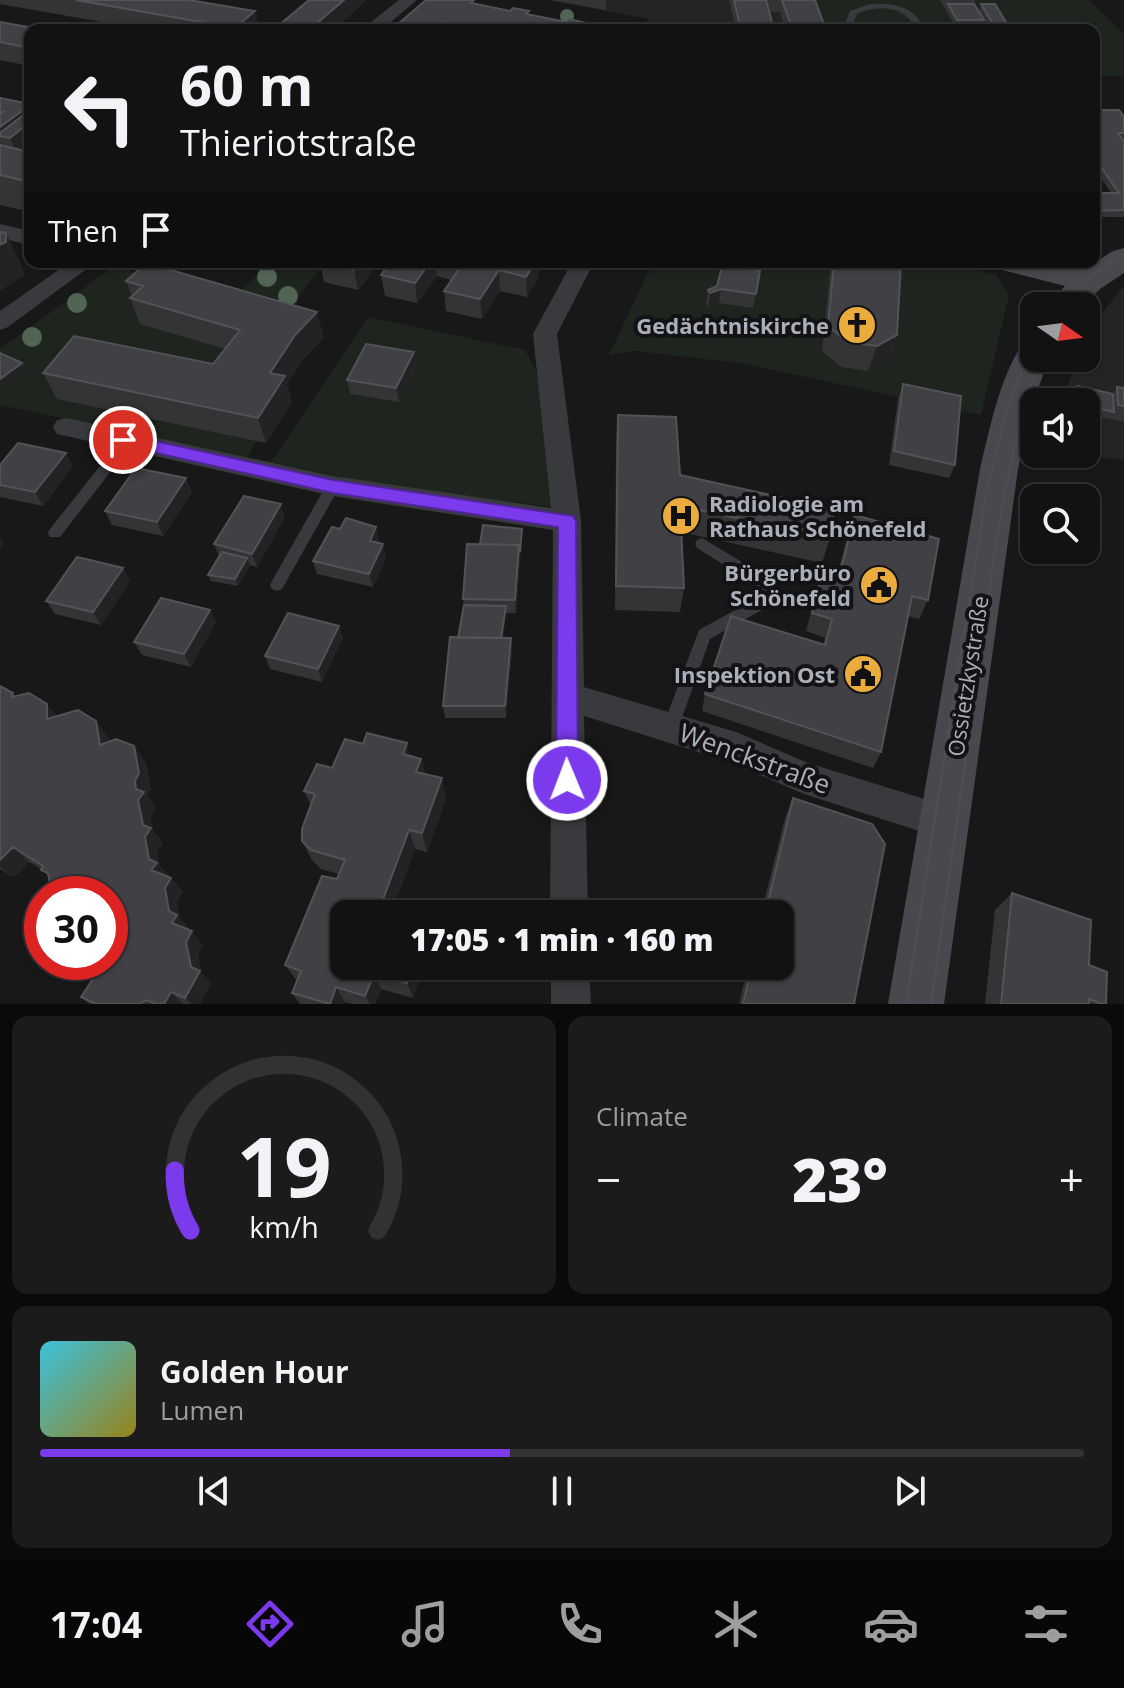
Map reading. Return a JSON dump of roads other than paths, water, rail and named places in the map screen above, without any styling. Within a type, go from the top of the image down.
[{"type":"main road","points":[[1078,292],[1124,258]]},
{"type":"main road","points":[[1038,268],[1088,282]]},
{"type":"main road","name":"Ossietzkystraße","points":[[916,1004],[999,469],[1015,403],[1027,372]]},
{"type":"street","points":[[378,24],[409,0]]},
{"type":"street","points":[[0,231],[24,237]]},
{"type":"street","points":[[0,322],[76,268]]},
{"type":"street","points":[[569,900],[567,521],[545,334],[580,268]]},
{"type":"street","points":[[66,427],[333,486],[567,521]]},
{"type":"street","name":"Wenckstraße","points":[[566,696],[671,726],[736,748],[804,778],[944,822]]},
{"type":"street","points":[[570,980],[571,1004]]},
{"type":"lane","points":[[852,24],[853,13],[875,3],[911,15],[917,24]]},
{"type":"lane","points":[[55,533],[127,441]]},
{"type":"lane","points":[[277,585],[333,486]]},
{"type":"lane","points":[[671,726],[704,635],[764,602],[767,584],[702,544]]},
{"type":"tram line","points":[[1072,292],[1124,254]]},
{"type":"tram line","points":[[959,666],[986,495],[1009,402],[1022,372]]},
{"type":"tram line","points":[[979,666],[1009,472],[1036,372]]},
{"type":"tram line","points":[[906,1004],[959,664]]},
{"type":"tram line","points":[[931,1004],[979,664]]},
{"type":"place","name":"Gedächtniskirche","points":[[857,325]]},
{"type":"place","name":"Radiologie am Rathaus Schönefeld","points":[[681,516]]},
{"type":"place","name":"Bürgerbüro Schönefeld","points":[[879,585]]},
{"type":"place","name":"Inspektion Ost","points":[[863,674]]}]
